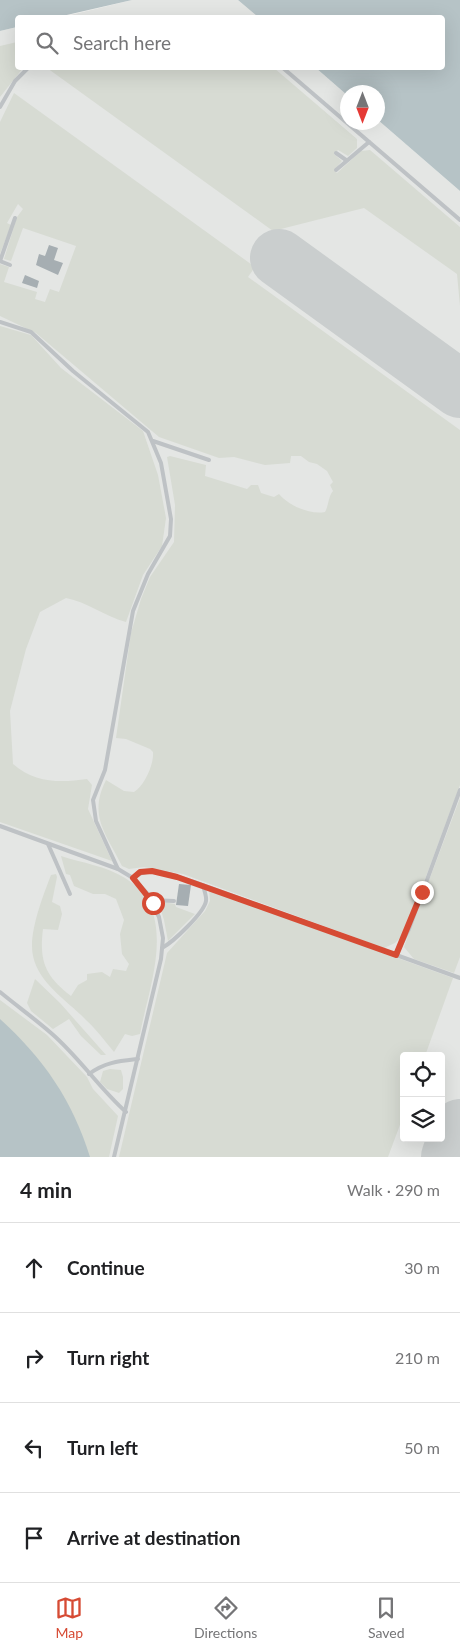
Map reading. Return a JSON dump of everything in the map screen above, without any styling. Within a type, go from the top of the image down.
[{"type":"lane","points":[[0,107],[16,81],[26,70]]},
{"type":"lane","points":[[285,70],[460,220]]},
{"type":"lane","points":[[336,170],[369,142]]},
{"type":"lane","points":[[336,153],[346,160]]},
{"type":"lane","points":[[10,265],[0,261],[15,218]]},
{"type":"lane","points":[[0,322],[26,328],[73,371],[148,432],[161,463],[171,520],[170,536],[148,574],[133,611],[105,770],[94,795],[93,804],[96,821],[118,869]]},
{"type":"lane","points":[[153,441],[209,460]]},
{"type":"lane","points":[[396,955],[408,929],[460,790]]},
{"type":"lane","points":[[0,826],[118,869],[133,878],[151,900],[162,929],[162,948],[126,1112],[114,1157]]},
{"type":"lane","points":[[48,844],[70,894]]},
{"type":"lane","points":[[133,878],[140,872],[152,871],[204,885],[460,978]]},
{"type":"lane","points":[[162,948],[171,943],[202,910],[206,901],[204,885]]},
{"type":"lane","points":[[151,900],[174,901]]},
{"type":"lane","points":[[0,992],[51,1033],[104,1093],[126,1112]]},
{"type":"lane","points":[[89,1074],[98,1067],[113,1062],[138,1059]]},
{"type":"shaded area","points":[[0,0],[132,0],[67,15],[15,15],[15,27],[0,31]]},
{"type":"shaded area","points":[[132,0],[238,0],[256,15],[70,15]]},
{"type":"shaded area","points":[[238,0],[460,0],[460,191],[385,126],[385,85],[340,85],[340,89],[318,70],[445,70],[445,15],[256,15]]},
{"type":"shaded area","points":[[15,27],[15,70],[318,70],[340,89],[340,130],[385,130],[385,126],[460,191],[460,1157],[90,1157],[0,1019],[0,31]]},
{"type":"shaded area","points":[[15,42],[15,70],[21,70],[0,97],[0,46]]},
{"type":"shaded area","points":[[50,70],[276,70],[340,124],[340,130],[346,130],[357,139],[357,148],[348,156],[338,150],[334,154],[342,161],[334,170],[337,173],[361,151],[370,150],[460,227],[460,306],[457,274],[364,208],[273,231]]},
{"type":"shaded area","points":[[14,93],[255,267],[248,277],[460,430],[460,785],[405,933],[395,943],[384,948],[183,874],[144,867],[129,869],[122,866],[105,834],[99,814],[99,804],[106,780],[124,791],[134,792],[145,779],[153,757],[153,752],[150,749],[126,739],[116,738],[131,633],[141,599],[150,577],[174,542],[175,505],[167,457],[170,456],[206,465],[205,476],[247,489],[251,485],[258,485],[261,493],[274,497],[279,494],[293,505],[312,512],[325,512],[333,491],[330,485],[333,482],[327,471],[301,456],[291,456],[290,463],[265,465],[234,457],[219,458],[159,437],[36,333],[0,316],[0,264],[9,267],[4,282],[37,292],[35,299],[45,302],[50,289],[59,292],[76,246],[23,228],[11,261],[4,259],[17,217],[23,209],[18,204],[7,223],[11,225],[0,254],[0,122]]},
{"type":"shaded area","points":[[0,326],[31,335],[61,368],[143,431],[158,475],[166,518],[162,546],[143,575],[126,622],[66,598],[40,612],[26,649],[10,711],[13,764],[30,775],[48,780],[87,779],[92,785],[88,809],[112,861],[0,822]]},
{"type":"shaded area","points":[[460,798],[460,957],[454,973],[414,959],[404,947]]},
{"type":"shaded area","points":[[61,856],[102,868],[125,878],[142,892],[152,910],[156,929],[154,972],[140,1034],[132,1036],[125,1034],[114,1052],[90,1024],[48,984],[36,966],[33,956],[34,926],[37,915],[51,875],[56,874],[52,902],[60,906],[62,914],[58,930],[43,929],[42,940],[43,959],[55,982],[71,996],[78,985],[87,980],[87,974],[102,972],[110,977],[113,969],[126,971],[129,964],[122,954],[120,934],[124,920],[116,899],[105,894],[93,894],[74,886],[70,875],[66,874]]},
{"type":"shaded area","points":[[209,890],[453,978],[426,1052],[400,1052],[400,1125],[388,1157],[119,1157],[167,953],[205,911],[210,901]]},
{"type":"shaded area","points":[[163,902],[175,904],[176,907],[195,914],[168,941],[159,904]]},
{"type":"shaded area","points":[[35,979],[60,1003],[106,1055],[101,1055],[81,1036],[69,1019],[53,1029],[31,1011],[27,1003]]},
{"type":"shaded area","points":[[0,1000],[47,1035],[87,1077],[93,1089],[118,1116],[109,1157],[0,1157]]},
{"type":"shaded area","points":[[0,1019],[30,1049],[55,1082],[75,1117],[90,1157],[0,1157]]},
{"type":"shaded area","points":[[110,1069],[121,1070],[123,1089],[119,1093],[107,1089],[100,1082],[103,1071]]},
{"type":"building","points":[[49,245],[58,248],[54,260],[63,263],[58,275],[36,265],[39,254],[45,256]]},
{"type":"building","points":[[25,275],[39,281],[37,288],[22,283]]},
{"type":"building","points":[[179,884],[191,885],[188,906],[176,905]]},
{"type":"runway","points":[[279,258],[460,389]]},
{"type":"runway","points":[[450,1157],[460,1128]]},
{"type":"route","points":[[153,903],[147,893],[133,878],[140,872],[152,871],[194,882],[396,955],[422,892]]}]
